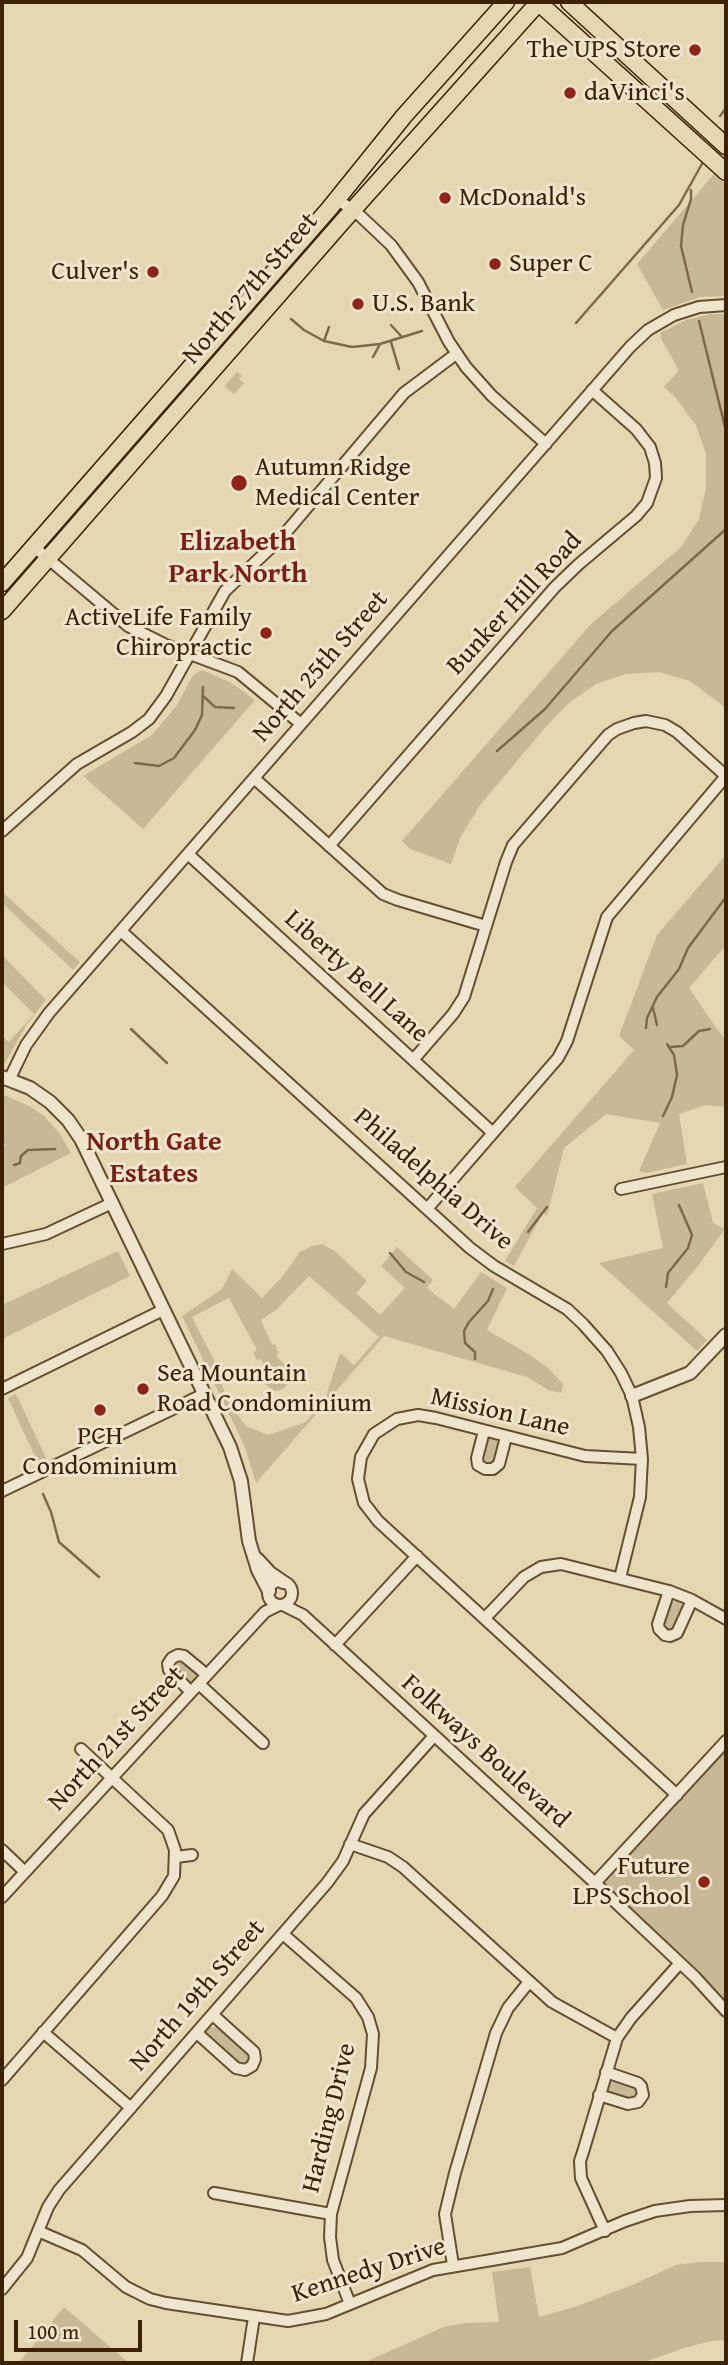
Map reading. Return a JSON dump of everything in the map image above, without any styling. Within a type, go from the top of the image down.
[{"type":"main road","name":"North 27th Street","points":[[2,583],[340,196],[404,116],[506,2]]},
{"type":"main road","name":"North 27th Street","points":[[2,611],[538,2]]},
{"type":"main road","points":[[538,2],[726,172]]},
{"type":"main road","points":[[569,2],[726,146]]},
{"type":"street","points":[[340,196],[387,240],[403,259],[456,354],[488,392],[546,444]]},
{"type":"street","name":"North 25th Street","points":[[5,1079],[39,1025],[592,390],[645,333],[668,318],[692,309],[726,305]]},
{"type":"street","points":[[2,831],[71,769],[149,719],[162,704],[225,591],[282,537],[404,393],[456,354]]},
{"type":"street","name":"Bunker Hill Road","points":[[329,846],[555,587],[636,516],[647,503],[656,478],[650,447],[636,429],[592,390]]},
{"type":"street","points":[[37,542],[48,557],[128,626],[160,643],[221,664],[243,675],[301,724]]},
{"type":"street","points":[[414,1060],[461,1003],[469,985],[506,862],[516,841],[603,740],[615,730],[640,722],[665,725],[677,732],[726,776],[612,909],[599,936],[564,1049],[556,1061],[427,1209]]},
{"type":"street","points":[[254,778],[389,897],[486,926]]},
{"type":"street","name":"Liberty Bell Lane","points":[[188,854],[494,1133]]},
{"type":"street","name":"Philadelphia Drive","points":[[121,931],[482,1258],[553,1299],[583,1324],[612,1357],[632,1396],[639,1427],[642,1460],[640,1497],[620,1578]]},
{"type":"street","points":[[5,1079],[36,1092],[51,1102],[81,1139],[230,1447],[239,1473],[247,1533],[252,1551],[258,1570],[271,1601],[281,1605],[290,1600],[290,1587],[270,1573],[252,1551]]},
{"type":"street","points":[[621,1189],[726,1167]]},
{"type":"street","points":[[2,1244],[46,1234],[112,1203]]},
{"type":"street","points":[[2,1389],[163,1310]]},
{"type":"street","points":[[632,1396],[690,1373],[726,1335]]},
{"type":"street","points":[[2,1491],[204,1394]]},
{"type":"street","name":"Mission Lane","points":[[642,1460],[585,1456],[427,1416],[405,1417],[381,1428],[367,1445],[358,1471],[362,1498],[377,1521],[677,1795]]},
{"type":"street","points":[[484,1431],[477,1458],[478,1465],[485,1469],[498,1466],[506,1437]]},
{"type":"street","points":[[335,1645],[417,1556]]},
{"type":"street","points":[[485,1618],[518,1583],[541,1567],[571,1565],[669,1591],[726,1619]]},
{"type":"street","points":[[269,1593],[274,1583],[283,1582]]},
{"type":"street","points":[[669,1591],[658,1624],[664,1635],[677,1633],[692,1600]]},
{"type":"street","name":"North 21st Street","points":[[265,1612],[269,1593]]},
{"type":"street","name":"Folkways Boulevard","points":[[292,1593],[303,1615]]},
{"type":"street","name":"North 21st Street","points":[[2,1897],[265,1612],[281,1605]]},
{"type":"street","name":"Folkways Boulevard","points":[[281,1605],[303,1615],[595,1883],[680,1963],[726,2011]]},
{"type":"street","points":[[191,1692],[169,1671],[168,1665],[176,1655],[183,1655],[263,1743]]},
{"type":"street","name":"North 19th Street","points":[[2,2289],[23,2265],[48,2207],[59,2190],[332,1878],[359,1823],[371,1805],[434,1736]]},
{"type":"street","points":[[595,1883],[726,1741]]},
{"type":"street","points":[[2,2080],[165,1893],[174,1876],[176,1857],[173,1840],[164,1825],[81,1749]]},
{"type":"street","points":[[350,1844],[388,1857],[404,1867],[528,1982],[563,2009],[617,2038]]},
{"type":"street","points":[[2,1850],[25,1872]]},
{"type":"street","points":[[176,1857],[192,1855]]},
{"type":"street","name":"Harding Drive","points":[[283,1934],[356,1998],[368,2017],[373,2034],[372,2068],[331,2214],[333,2260],[350,2304]]},
{"type":"street","points":[[605,2231],[584,2188],[580,2170],[599,2095],[617,2038],[631,2018],[680,1963]]},
{"type":"street","points":[[453,2265],[445,2214],[455,2173],[496,2032],[508,2008],[528,1982]]},
{"type":"street","points":[[197,2033],[238,2069],[245,2070],[252,2066],[254,2052],[213,2015]]},
{"type":"street","points":[[43,2032],[131,2108]]},
{"type":"street","points":[[599,2095],[634,2104],[643,2095],[638,2082],[606,2072]]},
{"type":"street","points":[[214,2193],[331,2214]]},
{"type":"street","name":"Kennedy Drive","points":[[38,2231],[82,2250],[126,2287],[150,2299],[288,2321],[303,2320],[350,2304],[417,2275],[453,2265],[552,2251],[645,2214],[670,2208],[726,2205]]},
{"type":"street","points":[[247,2363],[254,2317]]},
{"type":"shaded area","points":[[714,174],[726,185],[726,296],[700,297],[663,310],[637,264]]},
{"type":"shaded area","points":[[710,314],[726,314],[726,708],[690,681],[659,672],[626,674],[596,684],[570,702],[549,723],[480,805],[460,838],[451,864],[410,849],[402,841],[591,624],[681,547],[699,519],[706,488],[706,454],[696,425],[664,387],[679,370],[660,333],[686,320]]},
{"type":"shaded area","points":[[237,372],[244,383],[234,394],[225,386]]},
{"type":"shaded area","points":[[202,670],[230,682],[255,700],[143,829],[83,776],[152,735],[177,705],[193,675]]},
{"type":"shaded area","points":[[726,855],[726,945],[689,988],[726,1040],[726,1107],[705,1105],[679,1114],[687,1164],[647,1173],[639,1171],[660,1123],[606,1114],[564,1148],[547,1216],[543,1213],[514,1266],[505,1261],[537,1208],[515,1187],[634,1050],[619,1036],[657,935]]},
{"type":"shaded area","points":[[2,892],[80,962],[73,970],[2,903]]},
{"type":"shaded area","points":[[2,955],[46,1000],[27,1024],[5,1063],[2,1062],[2,1036],[9,1042],[34,1014],[2,982]]},
{"type":"shaded area","points":[[2,1094],[44,1116],[71,1153],[2,1188],[2,1150],[6,1145],[2,1141]]},
{"type":"shaded area","points":[[703,1183],[713,1223],[725,1229],[667,1303],[707,1340],[697,1351],[599,1263],[663,1248],[652,1194]]},
{"type":"shaded area","points":[[322,1244],[335,1251],[367,1281],[356,1293],[380,1315],[405,1288],[381,1266],[397,1247],[433,1280],[427,1288],[454,1309],[481,1272],[507,1288],[487,1330],[548,1368],[563,1384],[561,1393],[548,1390],[527,1377],[384,1336],[256,1483],[245,1447],[182,1316],[222,1289],[232,1269],[262,1298],[283,1276],[300,1252]],"holes":[[[309,1276],[379,1337],[354,1365],[340,1353],[325,1399],[306,1422],[268,1435],[246,1426],[228,1402],[218,1373],[220,1372],[192,1317],[229,1298],[257,1350],[253,1352],[257,1360],[261,1359],[264,1366],[264,1383],[274,1391],[282,1390],[291,1380],[291,1370],[278,1358],[275,1344],[272,1345],[261,1320],[276,1310]]]},
{"type":"shaded area","points":[[118,1251],[130,1276],[2,1339],[2,1305]]},
{"type":"shaded area","points":[[16,1394],[47,1460],[38,1463],[8,1398]]},
{"type":"shaded area","points":[[490,1439],[496,1439],[499,1446],[493,1464],[485,1464],[483,1457]]},
{"type":"shaded area","points":[[677,1600],[682,1609],[675,1627],[668,1631],[663,1624],[670,1604]]},
{"type":"shaded area","points":[[177,1661],[182,1661],[195,1672],[195,1680],[187,1682],[173,1668]]},
{"type":"shaded area","points":[[726,1748],[726,2003],[693,1967],[605,1885],[606,1879]]},
{"type":"shaded area","points":[[209,2027],[218,2028],[248,2055],[250,2059],[246,2065],[240,2065],[208,2037],[206,2032]]},
{"type":"shaded area","points":[[609,2081],[633,2086],[638,2094],[630,2098],[611,2092],[607,2088]]},
{"type":"shaded area","points":[[726,2262],[726,2340],[684,2348],[642,2363],[363,2363],[444,2327],[499,2322],[492,2272],[530,2267],[539,2317],[578,2306],[676,2265]]},
{"type":"shaded area","points":[[64,2307],[129,2363],[19,2363]]},
{"type":"waterway","points":[[720,116],[726,108]]},
{"type":"waterway","points":[[576,323],[679,205],[703,162]]},
{"type":"waterway","points":[[691,190],[681,246],[692,292]]},
{"type":"waterway","points":[[291,319],[324,341],[352,347],[380,344],[422,331]]},
{"type":"waterway","points":[[699,321],[726,431]]},
{"type":"waterway","points":[[391,325],[402,337]]},
{"type":"waterway","points":[[324,341],[329,327]]},
{"type":"waterway","points":[[391,342],[399,369]]},
{"type":"waterway","points":[[373,357],[380,344]]},
{"type":"waterway","points":[[497,751],[545,709],[612,631],[726,529]]},
{"type":"waterway","points":[[135,763],[159,766],[174,758],[195,730],[202,715],[203,687]]},
{"type":"waterway","points":[[203,696],[215,707],[234,708]]},
{"type":"waterway","points":[[646,1028],[647,1018],[657,997],[679,969],[688,948],[726,897]]},
{"type":"waterway","points":[[653,1008],[657,1025]]},
{"type":"waterway","points":[[131,1029],[167,1063]]},
{"type":"waterway","points":[[670,1047],[683,1046],[699,1031],[710,1029]]},
{"type":"waterway","points":[[663,1116],[672,1097],[677,1075],[674,1055],[667,1044]]},
{"type":"waterway","points":[[14,1165],[20,1163],[21,1156],[28,1150],[55,1149]]},
{"type":"waterway","points":[[666,1287],[668,1273],[688,1248],[692,1235],[679,1205]]},
{"type":"waterway","points":[[528,1232],[547,1207]]},
{"type":"waterway","points":[[390,1253],[406,1272],[424,1282]]},
{"type":"waterway","points":[[475,1359],[475,1352],[465,1343],[464,1331],[488,1301],[493,1289]]},
{"type":"waterway","points":[[43,1494],[59,1542],[99,1577]]},
{"type":"place","name":"The UPS Store","points":[[695,50]]},
{"type":"place","name":"daVinci's","points":[[570,93]]},
{"type":"place","name":"McDonald's","points":[[445,198]]},
{"type":"place","name":"Super C","points":[[495,264]]},
{"type":"place","name":"Culver's","points":[[153,272]]},
{"type":"place","name":"U.S. Bank","points":[[358,304]]},
{"type":"place","name":"Autumn Ridge Medical Center","points":[[239,483]]},
{"type":"place","name":"ActiveLife Family Chiropractic","points":[[266,633]]},
{"type":"place","name":"Sea Mountain Road Condominium","points":[[143,1389]]},
{"type":"place","name":"PCH Condominium","points":[[100,1410]]},
{"type":"place","name":"Future LPS School","points":[[704,1882]]},
{"type":"district","name":"Elizabeth Park North","points":[[238,559]]},
{"type":"district","name":"North Gate Estates","points":[[154,1159]]}]
